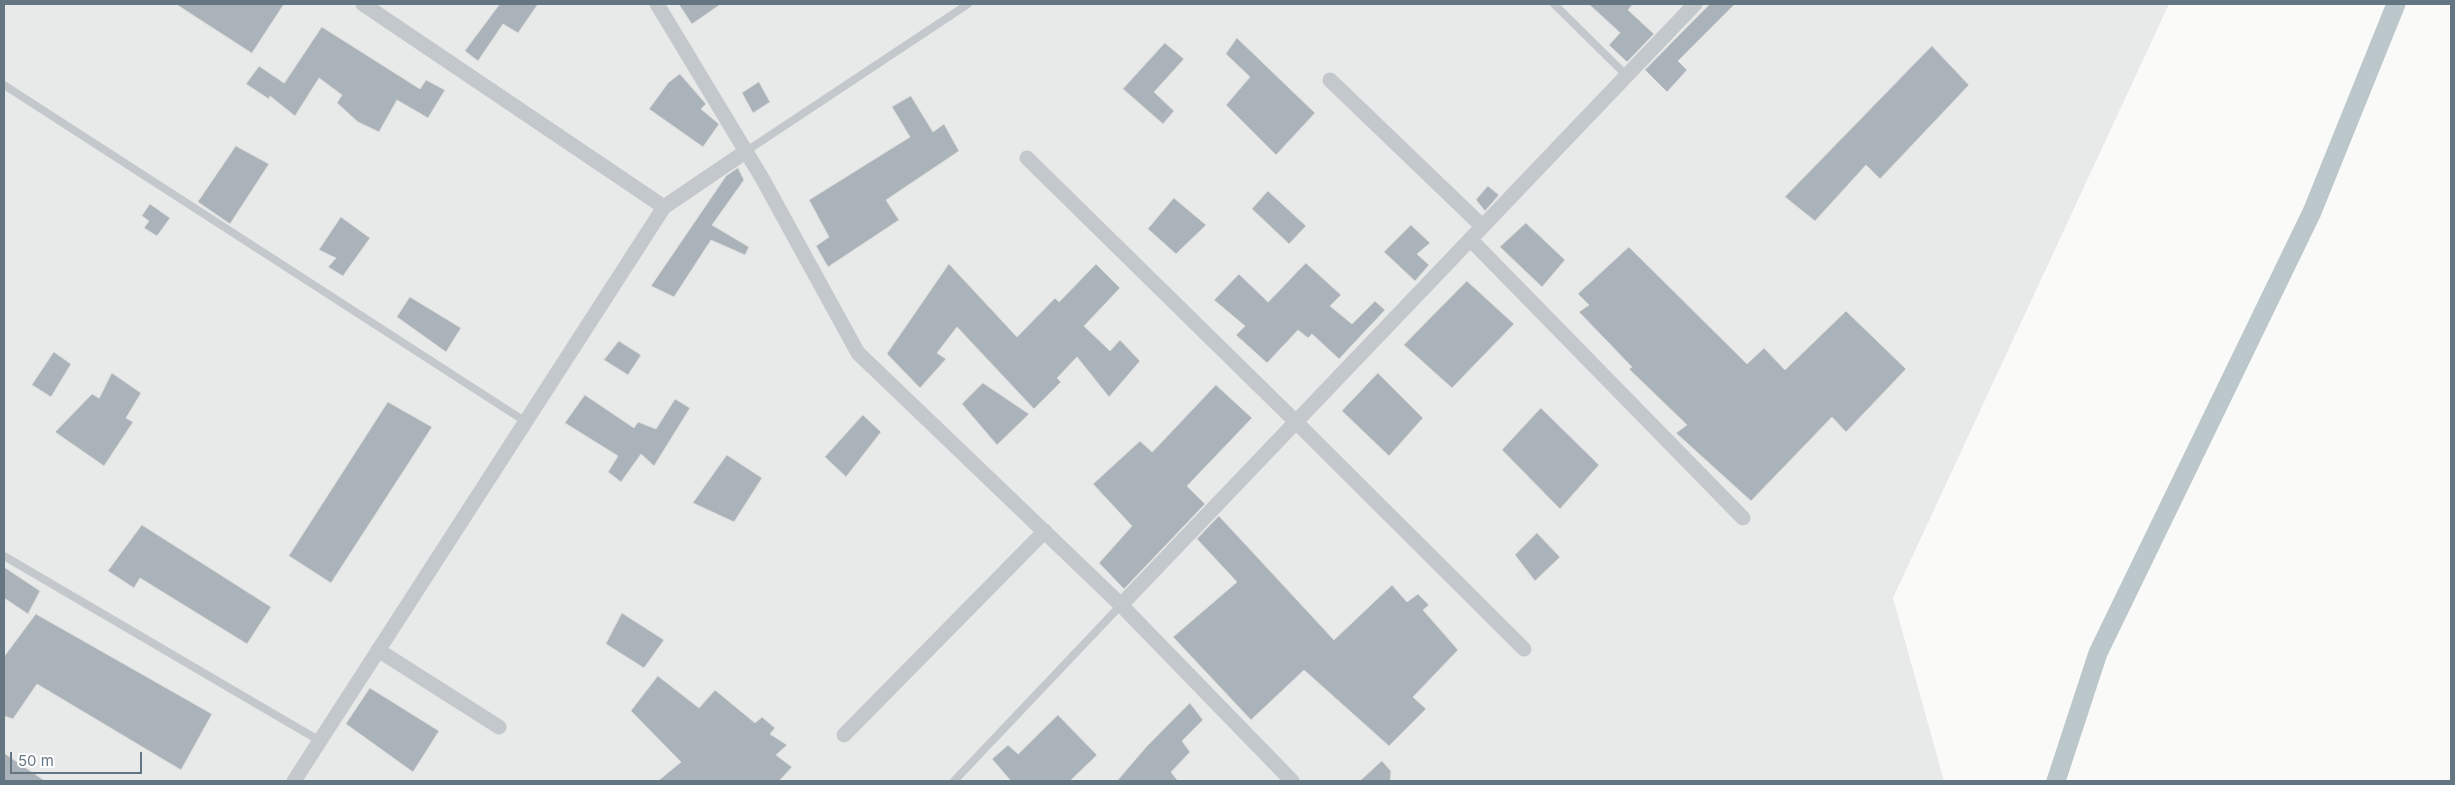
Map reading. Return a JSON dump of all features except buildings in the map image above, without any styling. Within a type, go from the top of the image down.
[{"type":"street","points":[[363,4],[664,207]]},
{"type":"street","points":[[657,4],[746,152],[858,353],[1121,606],[1292,781]]},
{"type":"street","points":[[1121,606],[1695,4]]},
{"type":"street","points":[[1330,80],[1482,226]]},
{"type":"street","points":[[294,781],[664,207],[746,152]]},
{"type":"street","points":[[1027,158],[1524,649]]},
{"type":"street","points":[[1470,239],[1743,518]]},
{"type":"street","points":[[844,735],[1044,531]]},
{"type":"street","points":[[378,650],[499,727]]},
{"type":"lane","points":[[746,152],[968,4]]},
{"type":"lane","points":[[1554,4],[1626,75]]},
{"type":"lane","points":[[4,85],[526,422]]},
{"type":"lane","points":[[4,556],[320,741]]},
{"type":"lane","points":[[954,781],[1121,606]]},
{"type":"shaded area","points":[[4,4],[2169,4],[1893,598],[1944,781],[4,781]]},
{"type":"waterway","points":[[2056,781],[2098,653],[2312,212],[2396,4]]}]
